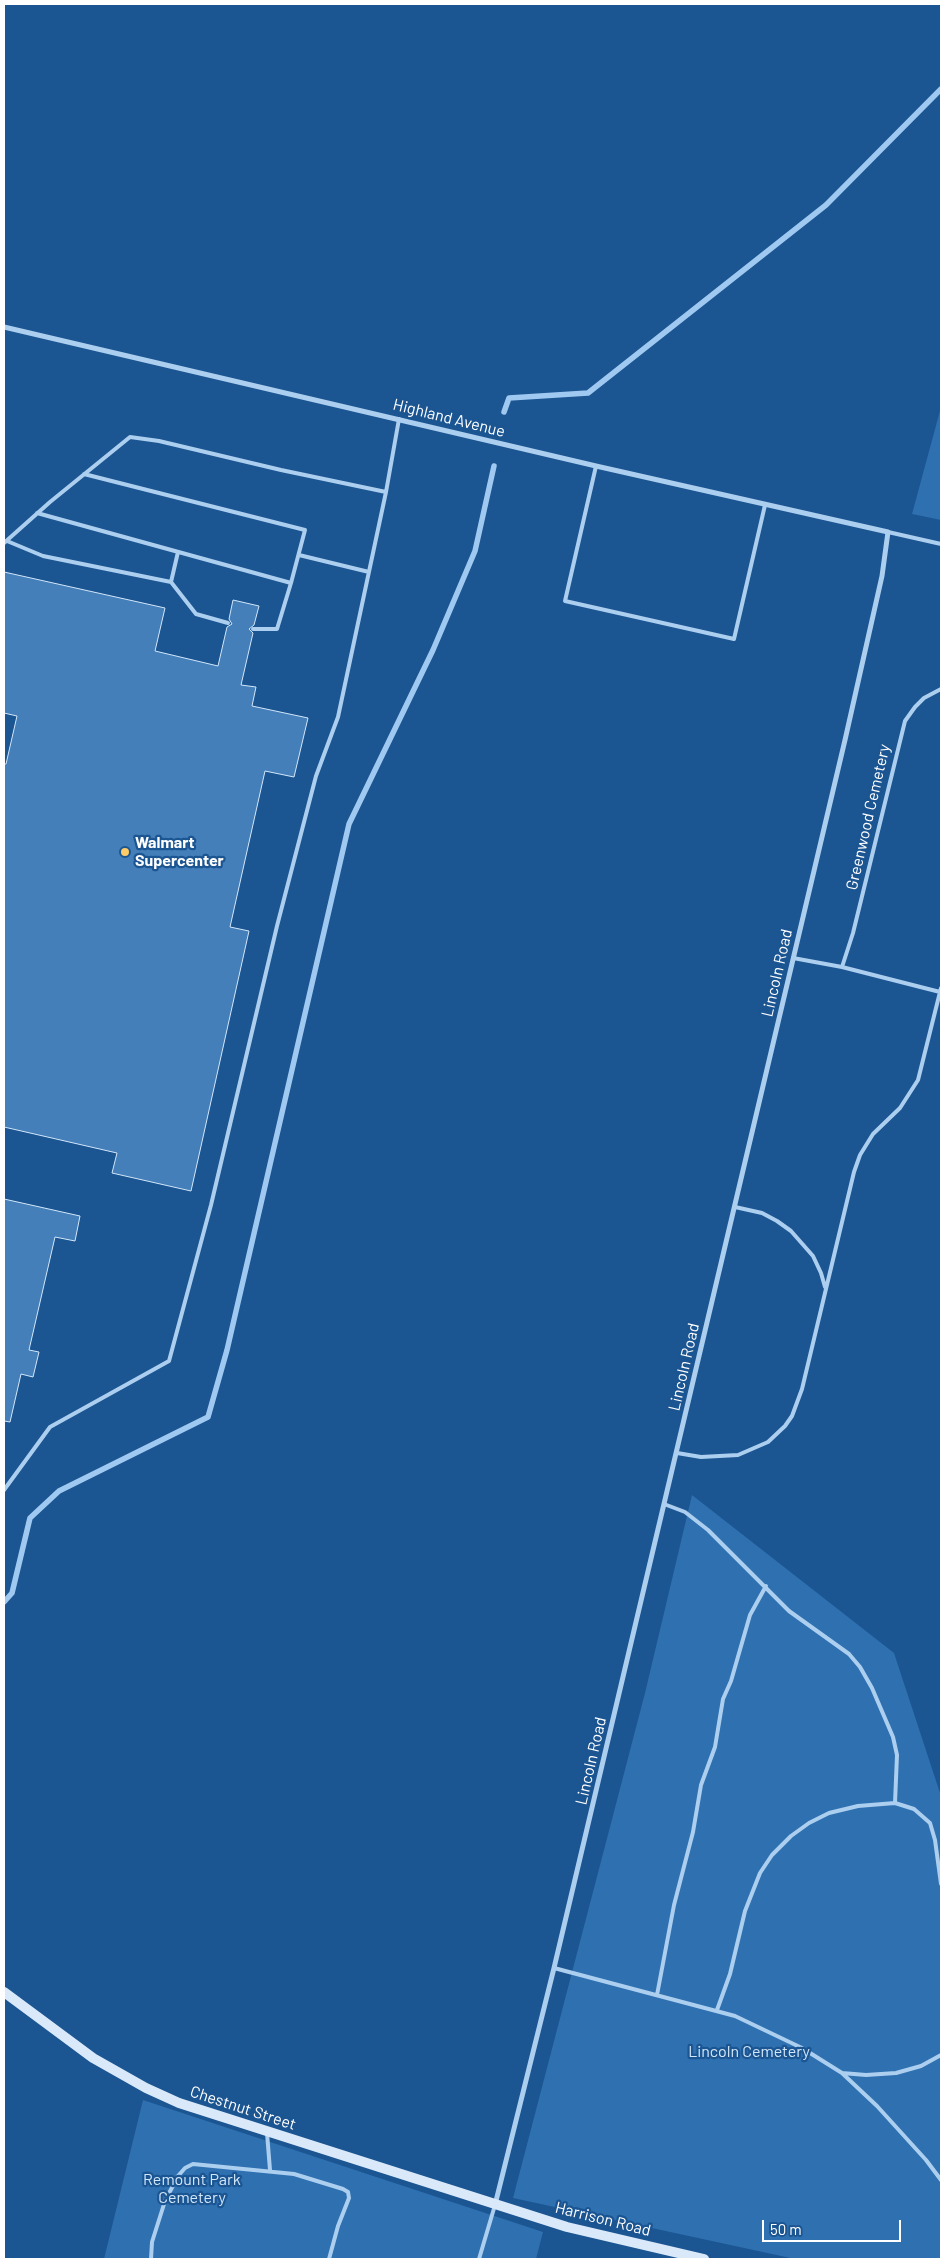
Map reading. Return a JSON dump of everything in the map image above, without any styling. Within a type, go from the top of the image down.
[{"type":"street","name":"Highland Avenue","points":[[4,327],[514,447],[888,532]]},
{"type":"street","name":"Lincoln Road","points":[[495,2205],[554,1968],[735,1207],[882,576],[888,532]]},
{"type":"street","name":"Chestnut Street","points":[[4,1992],[93,2058],[146,2088],[179,2103],[495,2205]]},
{"type":"street","name":"Harrison Road","points":[[495,2205],[567,2227],[704,2259]]},
{"type":"lane","points":[[4,1490],[50,1427],[168,1361],[211,1206],[277,926],[313,785],[338,717],[386,492],[399,419]]},
{"type":"lane","points":[[228,623],[196,614],[171,582],[43,556],[5,542],[37,513],[130,437],[158,441],[280,470],[386,492]]},
{"type":"lane","points":[[596,466],[565,601],[716,635],[734,639],[765,504]]},
{"type":"lane","points":[[84,474],[305,530],[277,629],[254,628]]},
{"type":"lane","points":[[37,513],[291,583]]},
{"type":"lane","points":[[888,532],[941,544]]},
{"type":"lane","points":[[171,582],[178,552]]},
{"type":"lane","points":[[299,555],[369,572]]},
{"type":"lane","name":"Greenwood Cemetery","points":[[842,967],[853,933],[903,728],[915,707],[924,698],[941,689]]},
{"type":"lane","points":[[677,1453],[700,1457],[738,1455],[768,1442],[785,1426],[792,1416],[802,1389],[854,1172],[860,1155],[873,1134],[900,1108],[918,1080],[941,990],[842,967],[793,958]]},
{"type":"lane","points":[[735,1207],[762,1214],[777,1221],[791,1231],[813,1256],[821,1273],[825,1289]]},
{"type":"lane","points":[[664,1504],[686,1512],[708,1530],[789,1611],[849,1654],[860,1667],[872,1688],[893,1737],[897,1755],[895,1804]]},
{"type":"lane","points":[[657,1995],[674,1905],[693,1832],[702,1784],[715,1747],[723,1699],[731,1681],[750,1615],[766,1586]]},
{"type":"lane","points":[[717,2010],[730,1974],[745,1911],[760,1873],[772,1855],[791,1836],[809,1823],[829,1813],[858,1806],[895,1804],[914,1809],[930,1823],[935,1840],[941,1884]]},
{"type":"lane","points":[[554,1968],[717,2010],[766,2029],[802,2048],[842,2073],[877,2106],[926,2160],[941,2180]]},
{"type":"lane","points":[[842,2073],[866,2075],[896,2073],[921,2066],[941,2055]]},
{"type":"lane","points":[[266,2132],[270,2170]]},
{"type":"lane","points":[[151,2259],[152,2242],[162,2208],[178,2176],[185,2168],[193,2164],[270,2170],[294,2174],[348,2192],[349,2198],[338,2226],[329,2259]]},
{"type":"lane","points":[[479,2259],[495,2205]]},
{"type":"green space","points":[[941,407],[941,520],[912,514]]},
{"type":"green space","name":"Lincoln Cemetery","points":[[692,1495],[894,1653],[941,1796],[941,2259],[795,2259],[513,2198],[645,1693]]},
{"type":"green space","name":"Remount Park Cemetery","points":[[143,2100],[543,2232],[536,2259],[104,2259]]},
{"type":"building","name":"Walmart Supercenter","points":[[4,572],[165,608],[155,651],[218,666],[227,627],[232,624],[229,619],[233,600],[259,606],[254,625],[249,629],[253,633],[241,685],[256,687],[252,706],[308,718],[294,777],[265,771],[230,927],[249,931],[191,1191],[112,1173],[117,1153],[4,1127],[4,764],[6,764],[17,716],[4,713]]},
{"type":"building","points":[[4,1199],[80,1216],[75,1241],[55,1237],[29,1350],[39,1352],[33,1377],[21,1374],[10,1422],[4,1421]]},
{"type":"waterway","points":[[504,412],[509,398],[588,393],[826,205],[941,89]]},
{"type":"waterway","points":[[4,1602],[12,1593],[30,1518],[59,1491],[208,1417],[227,1350],[349,824],[433,650],[475,551],[494,466]]},
{"type":"place","name":"Walmart Supercenter","points":[[125,852]]}]
